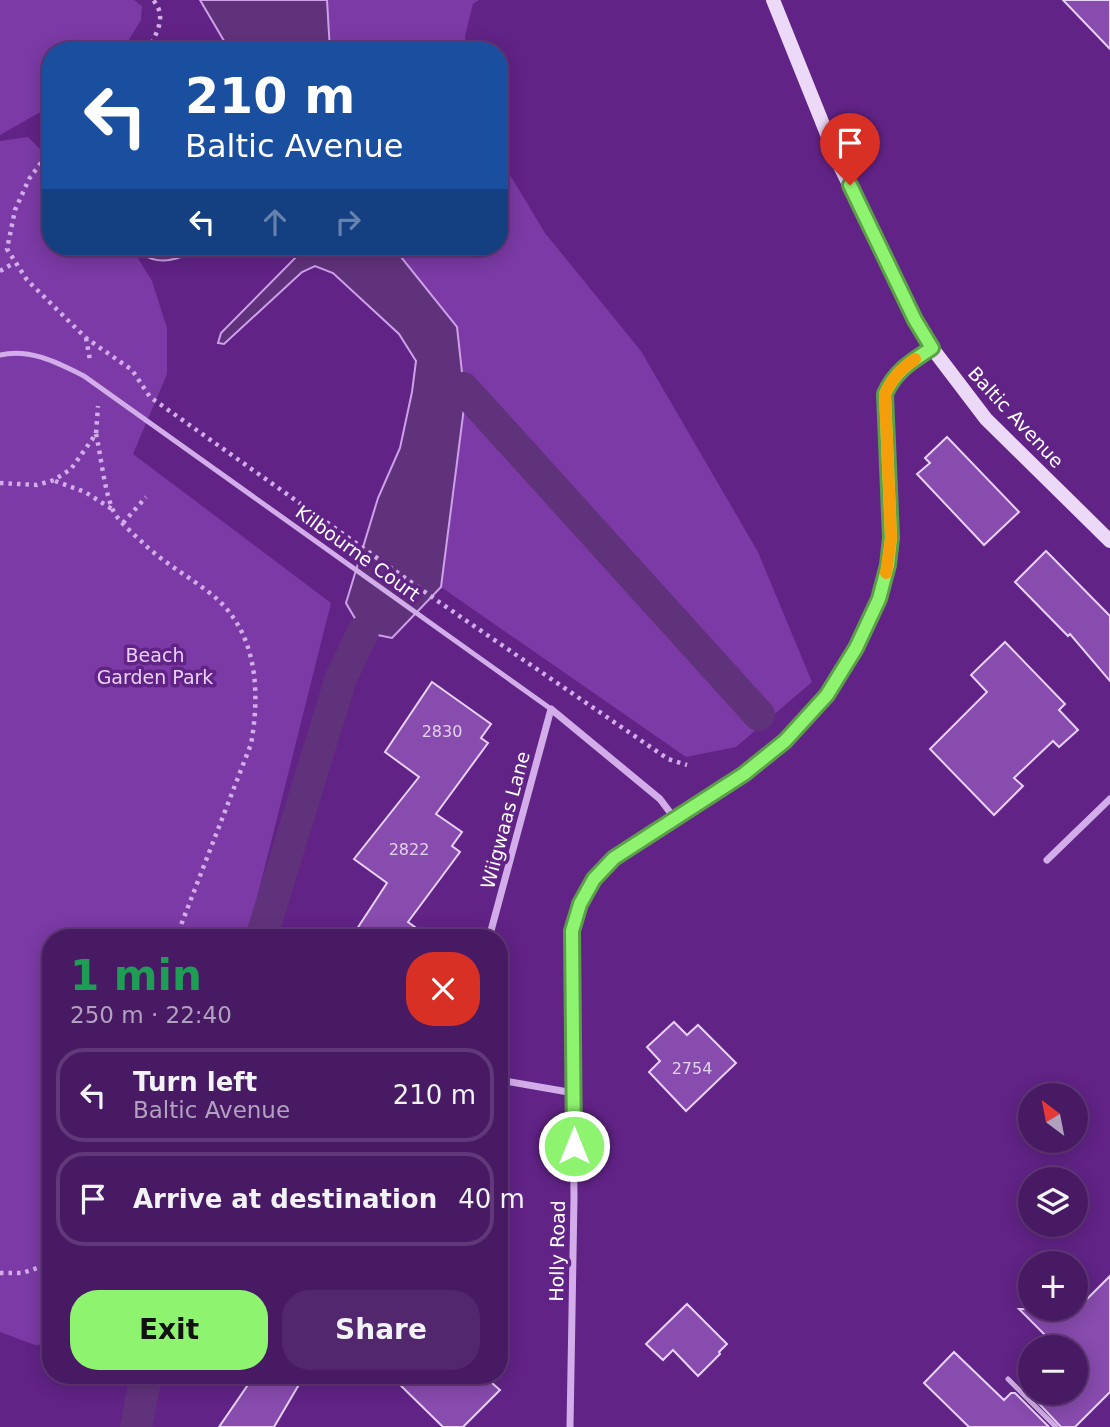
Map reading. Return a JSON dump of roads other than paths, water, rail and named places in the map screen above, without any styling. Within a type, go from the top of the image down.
[{"type":"street","name":"Baltic Avenue","points":[[773,0],[839,164],[915,320],[932,348],[986,419],[1110,541]]},
{"type":"street","name":"Holly Road","points":[[570,1427],[574,1093],[572,931],[580,904],[594,879],[614,858],[744,774],[785,741],[827,695],[856,648],[879,599],[888,565],[891,538],[885,394],[901,369],[932,348]]},
{"type":"street","name":"Kilbourne Court","points":[[551,709],[660,799],[675,819]]},
{"type":"street","name":"Wiigwaas Lane","points":[[491,929],[551,709]]},
{"type":"street","points":[[1047,860],[1110,799]]},
{"type":"street","points":[[508,1082],[574,1093]]},
{"type":"lane","name":"Kilbourne Court","points":[[0,355],[9,353],[48,358],[95,384],[551,709]]},
{"type":"lane","points":[[1008,1378],[1056,1427]]},
{"type":"waterway","points":[[463,388],[759,715]]},
{"type":"waterway","points":[[264,929],[341,678],[363,632]]},
{"type":"waterway","points":[[136,1427],[144,1384]]},
{"type":"park label","name":"Beach Garden Park","points":[[155,666]]}]
